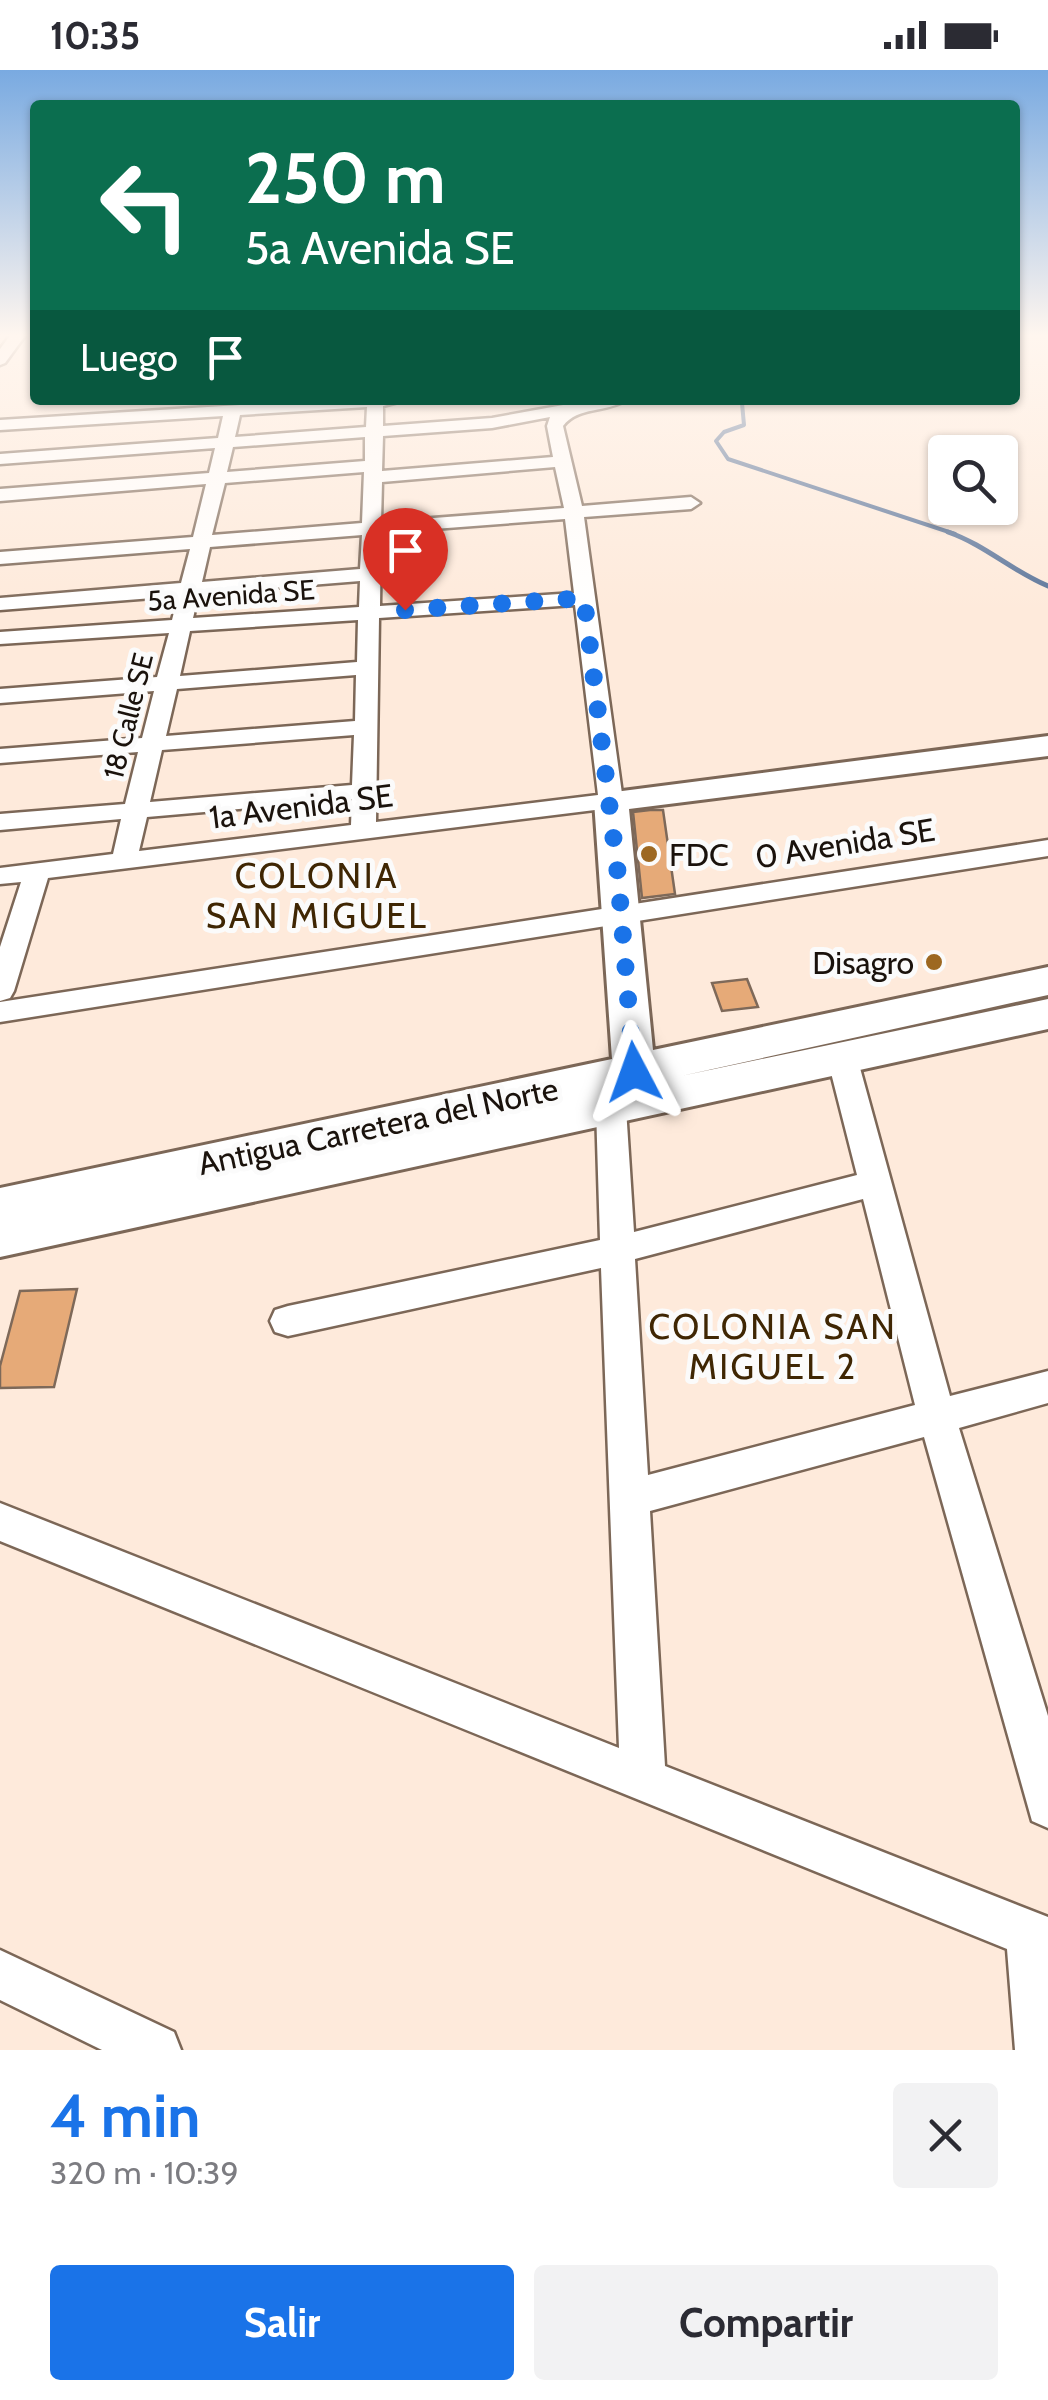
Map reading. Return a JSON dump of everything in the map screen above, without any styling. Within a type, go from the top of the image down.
[{"type":"main road","points":[[622,1090],[622,912],[611,801],[1048,746]]},
{"type":"main road","name":"Antigua Carretera del Norte","points":[[0,1237],[622,1090],[1048,982]]},
{"type":"main road","name":"Antigua Carretera del Norte","points":[[0,1207],[622,1090],[842,1057],[1048,1014]]},
{"type":"street","name":"18 Calle SE","points":[[124,860],[229,425]]},
{"type":"street","points":[[362,831],[377,425]]},
{"type":"street","points":[[0,458],[457,425]]},
{"type":"street","points":[[555,425],[574,513],[611,801]]},
{"type":"street","points":[[0,495],[214,488],[563,461]]},
{"type":"street","points":[[0,514],[214,488]]},
{"type":"street","points":[[0,558],[691,503]]},
{"type":"street","points":[[0,604],[370,574]]},
{"type":"street","name":"5a Avenida SE","points":[[0,638],[584,598]]},
{"type":"street","points":[[0,696],[368,668]]},
{"type":"street","points":[[0,756],[366,727]]},
{"type":"street","points":[[0,822],[364,791]]},
{"type":"street","name":"1a Avenida SE","points":[[0,876],[611,801]]},
{"type":"street","name":"0 Avenida SE","points":[[0,1012],[1048,848]]},
{"type":"street","points":[[0,991],[37,872]]},
{"type":"street","points":[[842,1057],[937,1418],[1040,1732],[1048,1804]]},
{"type":"street","points":[[622,1090],[618,1250],[643,1777]]},
{"type":"street","points":[[288,1321],[618,1250],[874,1183]]},
{"type":"street","points":[[630,1498],[1048,1387]]},
{"type":"street","points":[[0,1522],[1039,1938],[1040,2050]]},
{"type":"street","points":[[0,1974],[156,2050]]},
{"type":"building","name":"FDC","points":[[663,810],[675,894],[642,898],[633,812]]},
{"type":"building","points":[[747,979],[758,1007],[722,1011],[712,983]]},
{"type":"building","points":[[77,1289],[54,1387],[0,1388],[0,1366],[20,1291]]},
{"type":"waterway","points":[[743,425],[724,432],[716,441],[728,459],[955,534]]},
{"type":"waterway","points":[[948,532],[1048,586]]},
{"type":"place","name":"FDC","points":[[649,854]]},
{"type":"place","name":"Disagro","points":[[934,962]]},
{"type":"district","name":"COLONIA SAN MIGUEL","points":[[317,895]]},
{"type":"district","name":"COLONIA SAN MIGUEL 2","points":[[773,1346]]},
{"type":"route","points":[[405,610],[584,598],[611,801],[634,1072]]}]
